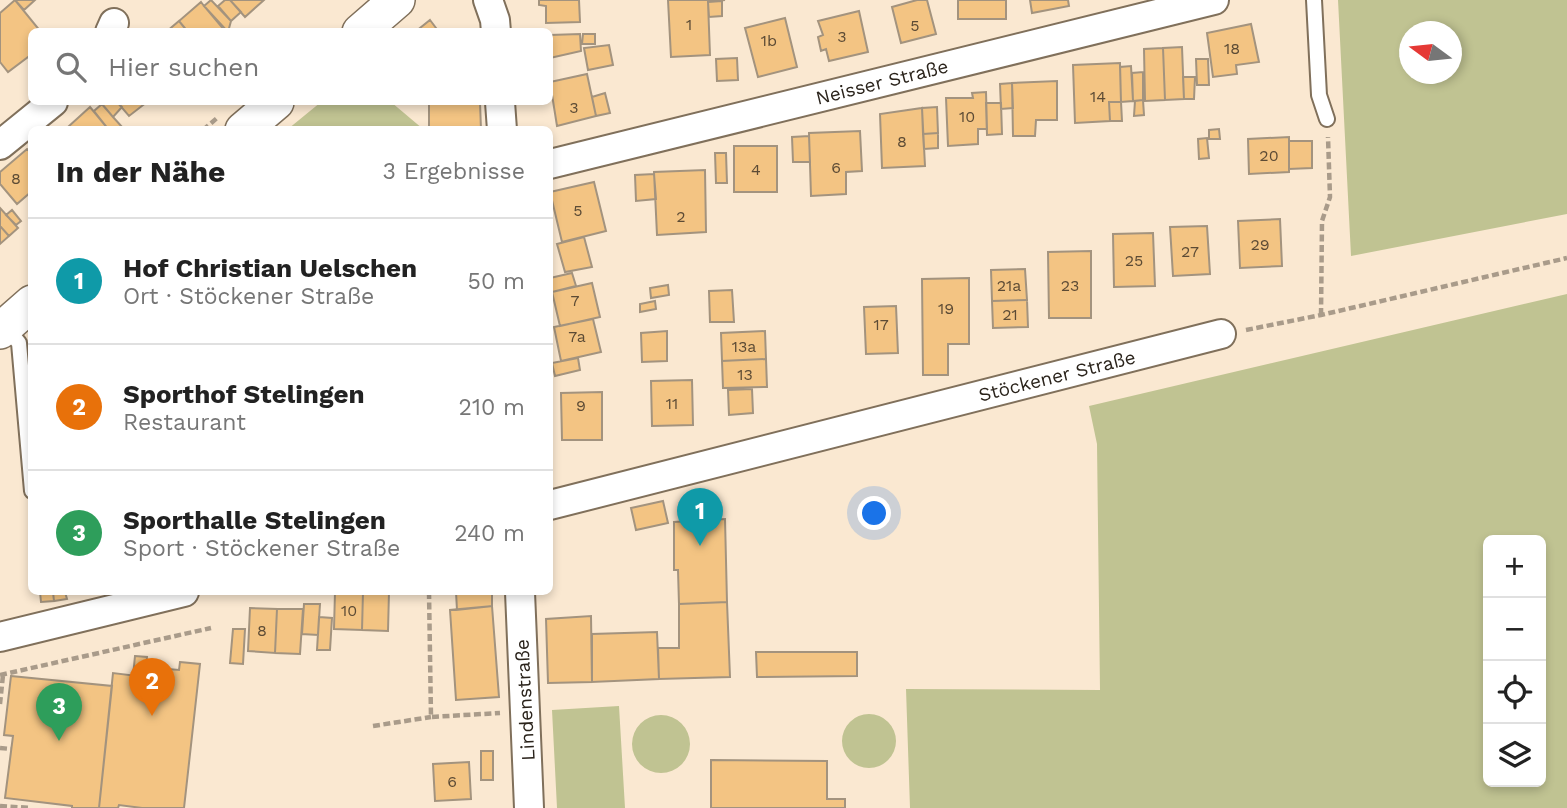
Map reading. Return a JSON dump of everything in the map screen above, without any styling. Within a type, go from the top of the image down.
[{"type":"street","points":[[365,28],[397,0]]},
{"type":"street","points":[[488,0],[496,28]]},
{"type":"street","name":"Neisser Straße","points":[[553,163],[1214,0]]},
{"type":"street","points":[[0,145],[48,105]]},
{"type":"street","points":[[248,126],[272,105]]},
{"type":"street","points":[[500,105],[502,126]]},
{"type":"street","points":[[3,328],[28,306]]},
{"type":"street","name":"Stöckener Straße","points":[[553,504],[1221,334]]},
{"type":"street","points":[[0,637],[172,595]]},
{"type":"street","name":"Lindenstraße","points":[[520,595],[529,808]]},
{"type":"lane","points":[[1314,0],[1319,96],[1327,119]]},
{"type":"lane","points":[[3,328],[19,342],[28,445]]},
{"type":"path","points":[[1321,315],[1322,221],[1330,197],[1327,119]]},
{"type":"path","points":[[1221,334],[1321,315],[1567,258]]},
{"type":"path","points":[[429,595],[431,717]]},
{"type":"path","points":[[0,704],[2,675],[211,628]]},
{"type":"path","points":[[373,726],[431,717],[525,712]]},
{"type":"path","points":[[0,748],[11,749]]},
{"type":"path","points":[[0,806],[31,808]]},
{"type":"green space","points":[[1338,0],[1567,0],[1567,214],[1351,256]]},
{"type":"green space","points":[[317,105],[395,105],[419,126],[292,126]]},
{"type":"green space","points":[[1567,294],[1567,808],[910,808],[906,689],[1100,690],[1097,444],[1089,406]]},
{"type":"green space","points":[[619,706],[625,808],[557,808],[552,710]]},
{"type":"green space","points":[[869,714],[888,722],[896,741],[888,760],[869,768],[850,760],[842,741],[850,722]]},
{"type":"green space","points":[[661,715],[672,717],[685,728],[690,744],[688,755],[677,768],[661,773],[650,771],[637,760],[632,744],[634,733],[645,720]]},
{"type":"building","points":[[15,0],[38,28],[28,28],[28,57],[8,72],[0,62],[0,13]]},
{"type":"building","points":[[15,0],[35,0],[24,10]]},
{"type":"building","points":[[211,0],[231,21],[229,28],[224,28],[204,6]]},
{"type":"building","points":[[225,0],[230,0],[241,12],[231,21],[218,6]]},
{"type":"building","points":[[230,0],[264,0],[245,17]]},
{"type":"building","points":[[539,0],[579,0],[580,22],[546,23],[546,6],[539,5]]},
{"type":"building","points":[[668,0],[725,0],[708,2],[710,55],[671,57]]},
{"type":"building","points":[[927,0],[936,34],[901,43],[892,7]]},
{"type":"building","points":[[958,0],[1006,0],[1006,19],[958,19]]},
{"type":"building","points":[[1030,0],[1068,0],[1069,6],[1032,13]]},
{"type":"building","points":[[722,1],[722,16],[709,17],[708,2]]},
{"type":"building","points":[[201,2],[223,28],[185,28],[179,21]]},
{"type":"building","points":[[859,11],[868,52],[829,61],[826,49],[821,51],[818,37],[823,35],[818,21]]},
{"type":"building","points":[[785,18],[797,67],[758,77],[745,28]]},
{"type":"building","points":[[430,20],[436,28],[420,28]]},
{"type":"building","points":[[179,21],[185,28],[171,28]]},
{"type":"building","points":[[1251,24],[1259,62],[1236,65],[1237,74],[1213,77],[1207,33]]},
{"type":"building","points":[[580,34],[581,51],[553,57],[553,35]]},
{"type":"building","points":[[583,34],[595,34],[595,44],[582,44]]},
{"type":"building","points":[[609,45],[613,65],[588,70],[584,48]]},
{"type":"building","points":[[1182,47],[1184,99],[1165,100],[1163,48]]},
{"type":"building","points":[[1163,48],[1165,100],[1145,101],[1144,49]]},
{"type":"building","points":[[737,58],[738,80],[717,81],[716,59]]},
{"type":"building","points":[[1196,59],[1208,59],[1209,85],[1197,85]]},
{"type":"building","points":[[1120,63],[1121,102],[1109,102],[1110,121],[1075,123],[1073,65]]},
{"type":"building","points":[[1131,66],[1133,101],[1121,102],[1120,67]]},
{"type":"building","points":[[1143,72],[1143,100],[1133,101],[1132,73]]},
{"type":"building","points":[[587,74],[596,116],[557,126],[553,81]]},
{"type":"building","points":[[1183,77],[1195,77],[1194,99],[1184,99]]},
{"type":"building","points":[[1057,81],[1057,120],[1036,120],[1035,136],[1013,136],[1012,83]]},
{"type":"building","points":[[1012,83],[1013,108],[1001,109],[1000,84]]},
{"type":"building","points":[[986,92],[987,129],[978,129],[978,144],[948,146],[946,98],[973,98],[972,93]]},
{"type":"building","points":[[605,93],[610,113],[596,116],[592,97]]},
{"type":"building","points":[[1143,100],[1144,115],[1134,116],[1135,101]]},
{"type":"building","points":[[1109,102],[1121,102],[1122,121],[1110,121]]},
{"type":"building","points":[[986,103],[1001,103],[1002,134],[987,135]]},
{"type":"building","points":[[103,105],[122,107],[113,117]]},
{"type":"building","points":[[103,105],[121,126],[106,126],[94,111]]},
{"type":"building","points":[[120,105],[143,105],[129,116]]},
{"type":"building","points":[[429,105],[480,105],[481,126],[429,126]]},
{"type":"building","points":[[90,107],[106,126],[69,126]]},
{"type":"building","points":[[937,107],[938,133],[923,134],[922,108]]},
{"type":"building","points":[[922,108],[925,166],[882,168],[880,114]]},
{"type":"building","points":[[1219,129],[1220,139],[1209,139],[1209,130]]},
{"type":"building","points":[[860,131],[862,171],[846,172],[846,194],[811,196],[809,133]]},
{"type":"building","points":[[938,133],[938,148],[924,149],[923,134]]},
{"type":"building","points":[[809,136],[810,162],[793,162],[792,137]]},
{"type":"building","points":[[1289,137],[1289,172],[1249,174],[1248,139]]},
{"type":"building","points":[[1207,138],[1209,158],[1199,159],[1198,139]]},
{"type":"building","points":[[1289,141],[1312,141],[1312,168],[1289,169]]},
{"type":"building","points":[[734,146],[777,146],[777,192],[734,192]]},
{"type":"building","points":[[28,150],[28,194],[17,204],[0,184],[0,172]]},
{"type":"building","points":[[715,153],[726,153],[727,183],[716,183]]},
{"type":"building","points":[[705,170],[706,232],[657,235],[654,172]]},
{"type":"building","points":[[654,174],[656,199],[636,201],[635,175]]},
{"type":"building","points":[[594,182],[606,231],[562,242],[553,204],[553,191]]},
{"type":"building","points":[[0,208],[18,228],[9,236],[0,226]]},
{"type":"building","points":[[12,210],[21,221],[16,225],[6,215]]},
{"type":"building","points":[[1280,219],[1282,266],[1240,268],[1238,221]]},
{"type":"building","points":[[0,226],[9,236],[0,244]]},
{"type":"building","points":[[1207,226],[1210,274],[1173,276],[1170,227]]},
{"type":"building","points":[[1153,233],[1155,286],[1114,287],[1113,234]]},
{"type":"building","points":[[584,237],[592,267],[565,272],[557,244]]},
{"type":"building","points":[[1091,251],[1091,318],[1049,318],[1048,252]]},
{"type":"building","points":[[1025,269],[1027,300],[992,301],[991,270]]},
{"type":"building","points":[[572,273],[576,286],[553,292],[553,277]]},
{"type":"building","points":[[969,278],[969,344],[948,344],[948,375],[923,375],[922,279]]},
{"type":"building","points":[[592,283],[600,317],[560,326],[553,292]]},
{"type":"building","points":[[668,285],[669,295],[651,298],[650,288]]},
{"type":"building","points":[[732,290],[734,322],[710,322],[709,291]]},
{"type":"building","points":[[1027,300],[1028,327],[993,328],[992,301]]},
{"type":"building","points":[[655,301],[656,309],[640,312],[640,304]]},
{"type":"building","points":[[896,306],[898,353],[866,354],[864,307]]},
{"type":"building","points":[[593,319],[601,352],[561,361],[554,327]]},
{"type":"building","points":[[667,331],[667,361],[642,362],[641,333]]},
{"type":"building","points":[[765,331],[766,359],[722,361],[721,333]]},
{"type":"building","points":[[578,358],[580,370],[555,376],[553,363]]},
{"type":"building","points":[[766,359],[767,387],[723,388],[722,361]]},
{"type":"building","points":[[692,380],[693,425],[652,426],[651,381]]},
{"type":"building","points":[[752,389],[753,413],[729,415],[728,390]]},
{"type":"building","points":[[602,392],[602,440],[562,440],[561,393]]},
{"type":"building","points":[[663,501],[668,523],[636,530],[631,508]]},
{"type":"building","points":[[711,509],[712,520],[687,521],[687,510]]},
{"type":"building","points":[[725,519],[727,602],[679,604],[678,570],[674,570],[674,522]]},
{"type":"building","points":[[40,595],[53,595],[54,601],[41,602]]},
{"type":"building","points":[[53,595],[66,595],[67,599],[54,601]]},
{"type":"building","points":[[335,595],[363,595],[362,630],[334,629]]},
{"type":"building","points":[[363,595],[389,595],[388,631],[362,630]]},
{"type":"building","points":[[456,595],[492,595],[492,606],[457,610]]},
{"type":"building","points":[[727,602],[730,677],[659,679],[658,648],[679,648],[679,604]]},
{"type":"building","points":[[304,604],[320,604],[318,635],[302,634]]},
{"type":"building","points":[[492,606],[499,697],[456,700],[450,610]]},
{"type":"building","points":[[250,608],[277,609],[275,653],[248,651]]},
{"type":"building","points":[[277,609],[303,609],[300,654],[275,653]]},
{"type":"building","points":[[591,616],[592,682],[548,683],[546,619]]},
{"type":"building","points":[[319,617],[332,618],[330,650],[317,650]]},
{"type":"building","points":[[233,629],[245,629],[243,664],[230,663]]},
{"type":"building","points":[[657,632],[659,679],[592,682],[592,634]]},
{"type":"building","points":[[756,652],[857,652],[857,676],[757,677]]},
{"type":"building","points":[[135,656],[147,657],[145,677],[133,676]]},
{"type":"building","points":[[180,662],[200,664],[184,808],[119,805],[118,808],[99,808],[113,673],[145,677],[146,667],[179,670]]},
{"type":"building","points":[[11,676],[112,686],[99,808],[72,808],[5,798],[13,736],[4,735]]},
{"type":"building","points":[[481,751],[493,751],[493,780],[481,780]]},
{"type":"building","points":[[711,760],[827,761],[827,799],[845,799],[845,808],[711,808]]},
{"type":"building","points":[[469,762],[471,799],[435,801],[433,764]]},
{"type":"place","name":"Hof Christian Uelschen","points":[[700,546]]},
{"type":"place","name":"Sporthof Stelingen","points":[[152,716]]},
{"type":"place","name":"Sporthalle Stelingen","points":[[59,741]]}]
